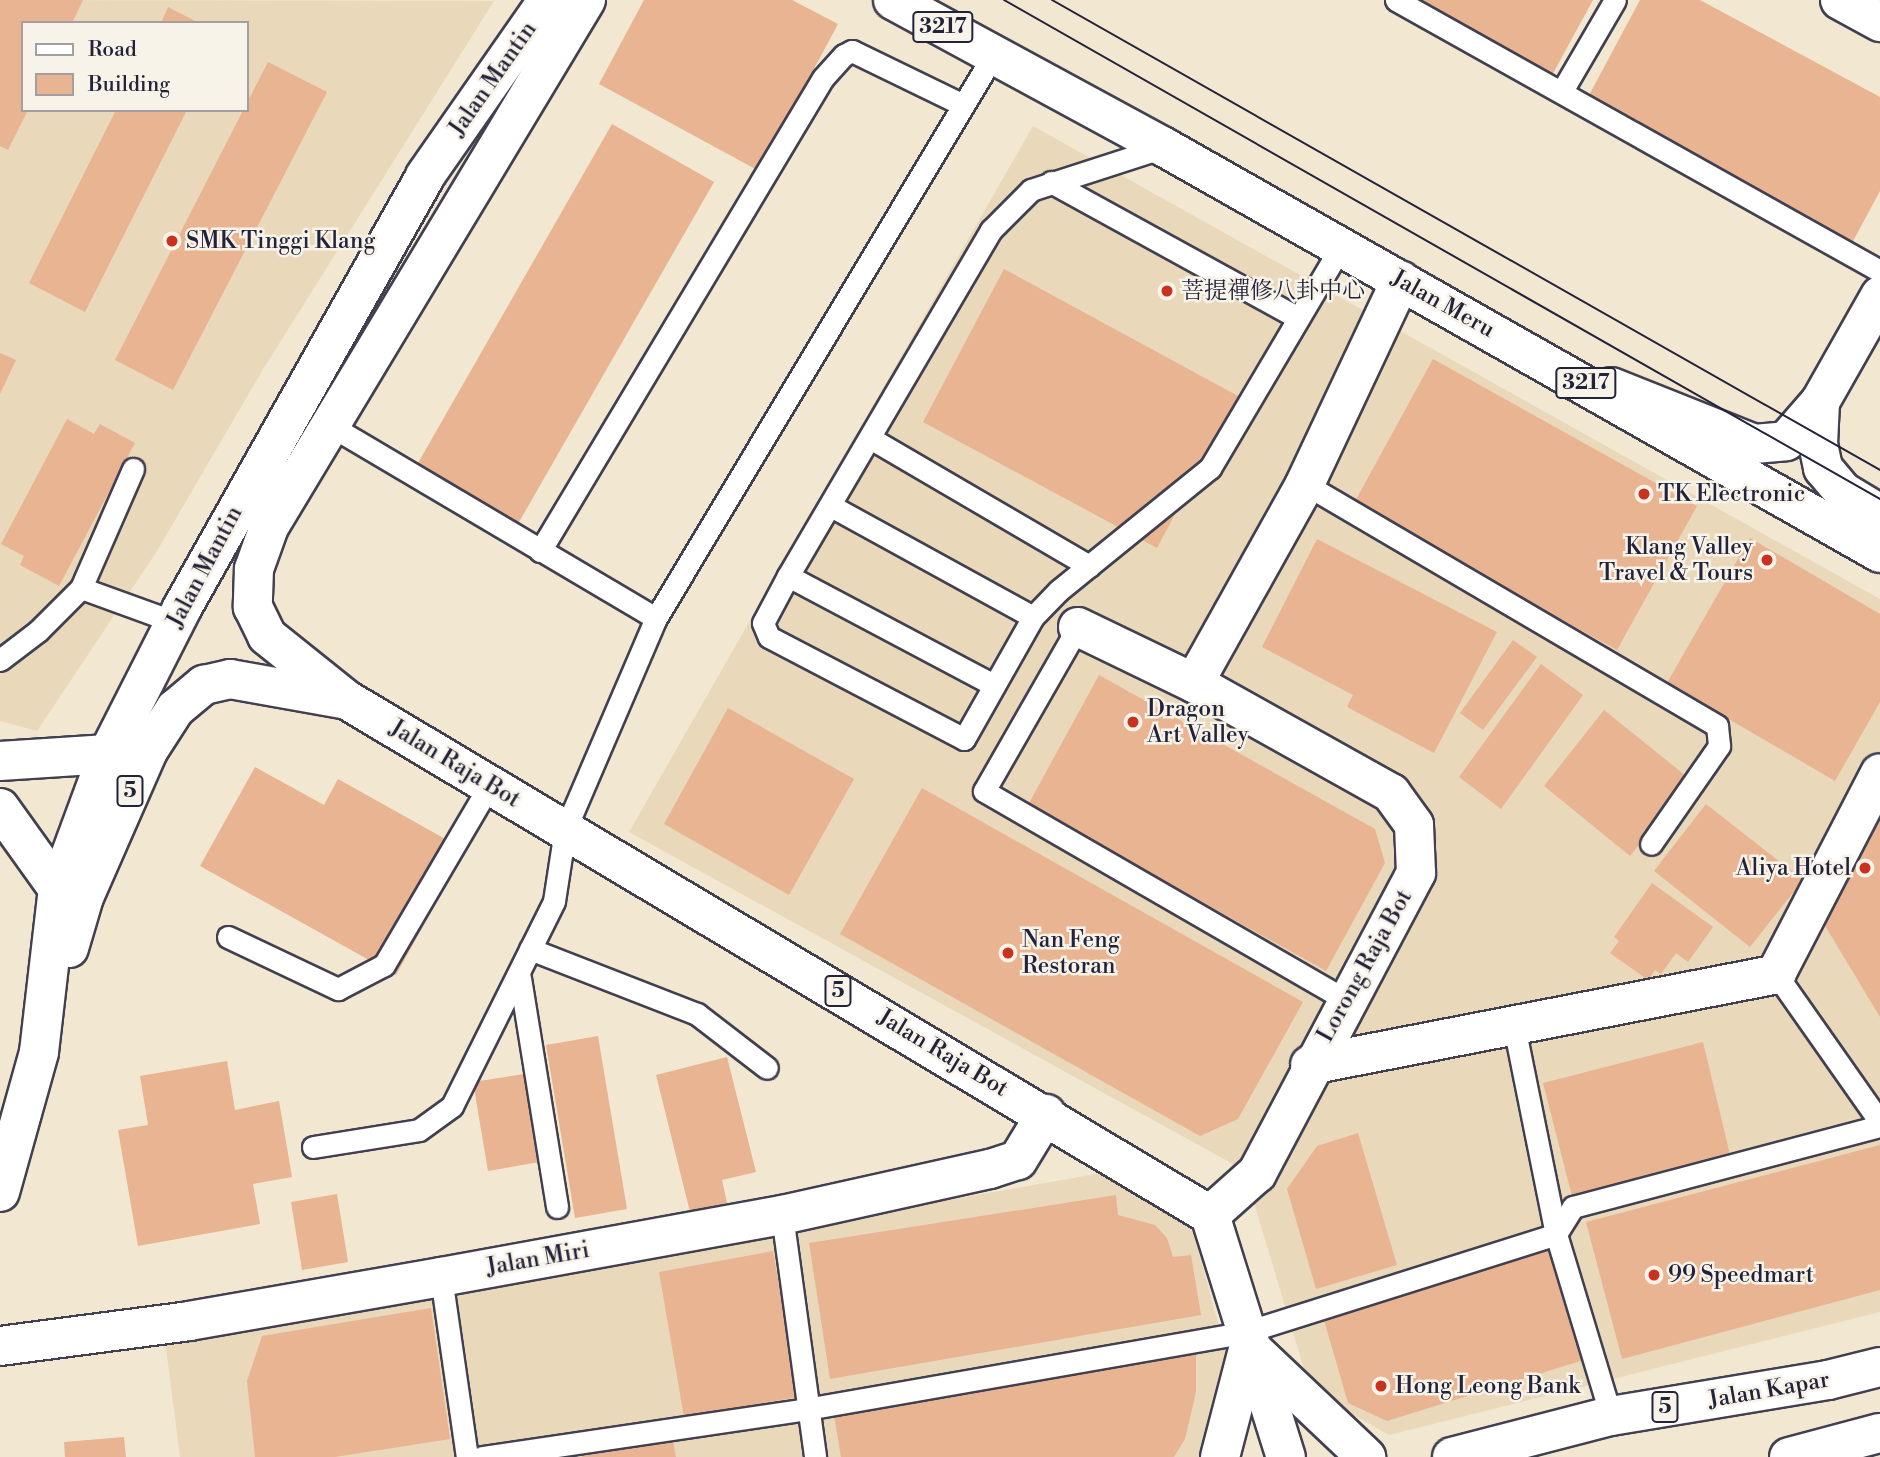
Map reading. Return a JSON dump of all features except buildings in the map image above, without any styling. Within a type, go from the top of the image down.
[{"type":"main road","name":"Jalan Mantin","points":[[0,1192],[39,1052],[58,889],[108,754],[175,622],[425,176],[548,0]]},
{"type":"main road","points":[[347,700],[267,636],[253,607],[254,569],[269,527],[586,0]]},
{"type":"main road","name":"Jalan Meru","points":[[893,0],[1164,147],[1340,248],[1543,359],[1880,553]]},
{"type":"main road","points":[[1840,0],[1880,22]]},
{"type":"main road","points":[[1194,683],[1305,484],[1401,280]]},
{"type":"main road","points":[[1543,359],[1754,444],[1786,441],[1820,402],[1880,296]]},
{"type":"main road","points":[[1820,402],[1818,444],[1823,468],[1842,491],[1880,514]]},
{"type":"main road","name":"Lorong Raja Bot","points":[[1078,627],[1194,683],[1391,793],[1414,825],[1416,873],[1310,1065],[1257,1173],[1210,1215]]},
{"type":"main road","name":"5","points":[[39,1052],[84,897],[148,751],[175,709],[204,684],[230,679],[347,700]]},
{"type":"main road","name":"Jalan Raja Bot","points":[[347,700],[1046,1114],[1210,1215]]},
{"type":"main road","points":[[0,761],[108,754]]},
{"type":"main road","points":[[1310,1065],[1776,974],[1880,773]]},
{"type":"main road","points":[[0,808],[58,889]]},
{"type":"main road","name":"Jalan Miri","points":[[0,1346],[189,1321],[782,1216],[1017,1160],[1046,1114]]},
{"type":"main road","points":[[1210,1215],[1286,1457]]},
{"type":"main road","points":[[1220,1457],[1248,1339]]},
{"type":"main road","points":[[1248,1339],[1366,1457]]},
{"type":"main road","points":[[1828,1380],[1880,1360]]},
{"type":"main road","name":"Jalan Kapar","points":[[1452,1457],[1611,1416],[1828,1380],[1880,1367]]},
{"type":"main road","points":[[1789,1457],[1880,1433]]},
{"type":"lane","points":[[1396,0],[1880,271]]},
{"type":"lane","points":[[1562,91],[1615,0]]},
{"type":"lane","points":[[540,551],[823,78],[844,55],[852,51],[962,105]]},
{"type":"lane","points":[[313,1147],[419,1130],[452,1107],[520,978],[530,949],[554,901],[565,830],[656,618],[994,54]]},
{"type":"lane","points":[[1164,147],[1031,190],[991,230],[788,576],[763,623],[769,637],[964,739],[1033,617],[1089,566],[1210,468],[1340,248]]},
{"type":"lane","points":[[1051,182],[1297,317]]},
{"type":"lane","points":[[331,426],[656,618]]},
{"type":"lane","points":[[870,438],[1089,566]]},
{"type":"lane","points":[[0,660],[38,631],[81,588],[133,469]]},
{"type":"lane","points":[[1305,484],[1717,726],[1719,746],[1651,844]]},
{"type":"lane","points":[[831,506],[1033,617]]},
{"type":"lane","points":[[788,576],[994,685]]},
{"type":"lane","points":[[81,588],[175,622]]},
{"type":"lane","points":[[1078,627],[984,791],[1346,1000]]},
{"type":"lane","points":[[228,937],[338,989],[384,965],[490,784]]},
{"type":"lane","points":[[530,949],[697,1014],[767,1068]]},
{"type":"lane","points":[[482,1457],[1248,1339],[1556,1234],[1573,1207],[1880,1124],[1776,974]]},
{"type":"lane","points":[[520,978],[557,1207]]},
{"type":"lane","points":[[1514,1026],[1556,1234],[1611,1416]]},
{"type":"lane","points":[[782,1216],[806,1409],[815,1457]]},
{"type":"lane","points":[[441,1276],[467,1457]]},
{"type":"shaded area","name":"SMK Tinggi Klang","points":[[0,0],[494,1],[262,371],[157,551],[37,731],[0,721]]},
{"type":"shaded area","points":[[1033,126],[1880,599],[1880,1312],[1389,1435],[1340,1407],[1304,1369],[1244,1170],[629,832]]},
{"type":"shaded area","points":[[1101,1173],[1193,1231],[1228,1360],[1201,1457],[180,1457],[165,1340]]},
{"type":"tram line","points":[[1004,0],[1880,499]]},
{"type":"tram line","points":[[1052,0],[1880,470]]},
{"type":"place","name":"SMK Tinggi Klang","points":[[172,241]]},
{"type":"place","name":"菩提禪修八卦中心","points":[[1167,291]]},
{"type":"place","name":"TK Electronic","points":[[1644,494]]},
{"type":"place","name":"Klang Valley Travel & Tours","points":[[1767,560]]},
{"type":"place","name":"Dragon Art Valley","points":[[1133,722]]},
{"type":"place","name":"Aliya Hotel","points":[[1865,868]]},
{"type":"place","name":"Nan Feng Restoran","points":[[1008,953]]},
{"type":"place","name":"99 Speedmart","points":[[1654,1275]]},
{"type":"place","name":"Hong Leong Bank","points":[[1381,1386]]}]
